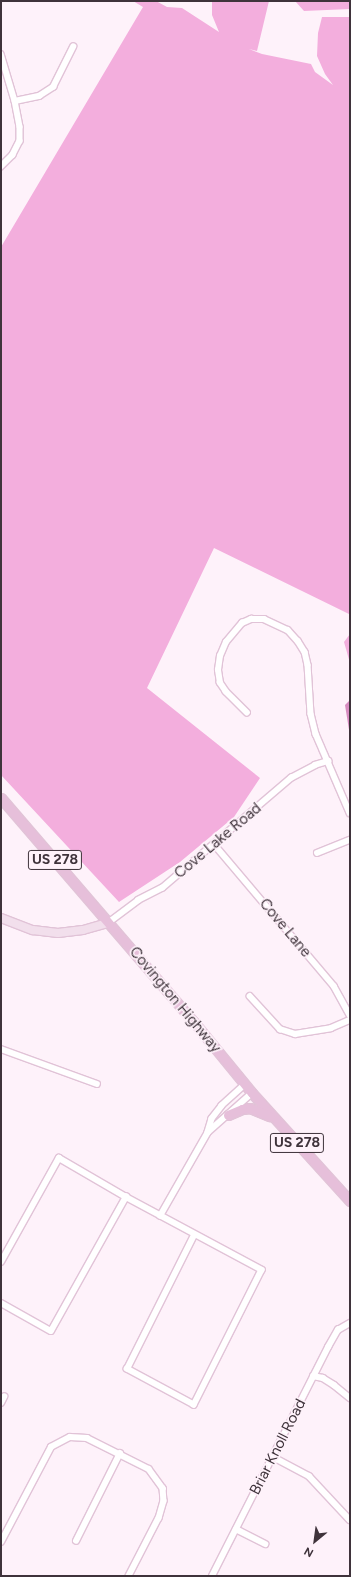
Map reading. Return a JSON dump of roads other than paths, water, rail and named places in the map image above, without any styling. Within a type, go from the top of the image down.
[{"type":"main road","name":"Covington Highway","points":[[1,798],[189,1016],[245,1085],[350,1201]]},
{"type":"main road","points":[[228,1114],[250,1108],[275,1119]]},
{"type":"street","points":[[15,101],[39,96],[53,87],[73,48]]},
{"type":"street","points":[[1,54],[15,101],[20,127],[20,141],[13,154],[1,167]]},
{"type":"street","points":[[247,712],[226,692],[220,683],[218,670],[220,656],[226,642],[242,623],[252,619],[264,619],[288,630],[305,652],[308,665],[311,714],[316,734],[350,813]]},
{"type":"street","name":"Cove Lake Road","points":[[108,922],[138,900],[162,888],[291,778],[314,765],[328,761]]},
{"type":"street","points":[[317,853],[350,840]]},
{"type":"street","name":"Cove Lane","points":[[214,844],[334,986],[350,1015]]},
{"type":"street","points":[[1,918],[33,930],[58,933],[83,930],[108,922]]},
{"type":"street","points":[[250,996],[280,1029],[295,1034],[331,1028],[350,1020]]},
{"type":"street","points":[[1,1050],[97,1084]]},
{"type":"street","points":[[160,1216],[208,1132],[212,1119],[222,1106],[245,1085]]},
{"type":"street","points":[[208,1132],[252,1093]]},
{"type":"street","points":[[1,1262],[59,1158],[194,1235],[262,1270],[194,1405],[127,1369],[194,1235]]},
{"type":"street","points":[[1,1303],[51,1331],[126,1197]]},
{"type":"street","name":"Briar Knoll Road","points":[[212,1576],[313,1376],[338,1330],[350,1323]]},
{"type":"street","points":[[313,1376],[322,1378],[334,1384],[350,1398]]},
{"type":"street","points":[[1,1542],[51,1447],[63,1440],[77,1437],[96,1441],[149,1469],[155,1475],[163,1488],[164,1501],[159,1518],[129,1576]]},
{"type":"street","points":[[76,1541],[120,1453]]},
{"type":"street","points":[[273,1457],[309,1476],[350,1520]]},
{"type":"street","points":[[236,1529],[265,1544]]}]
